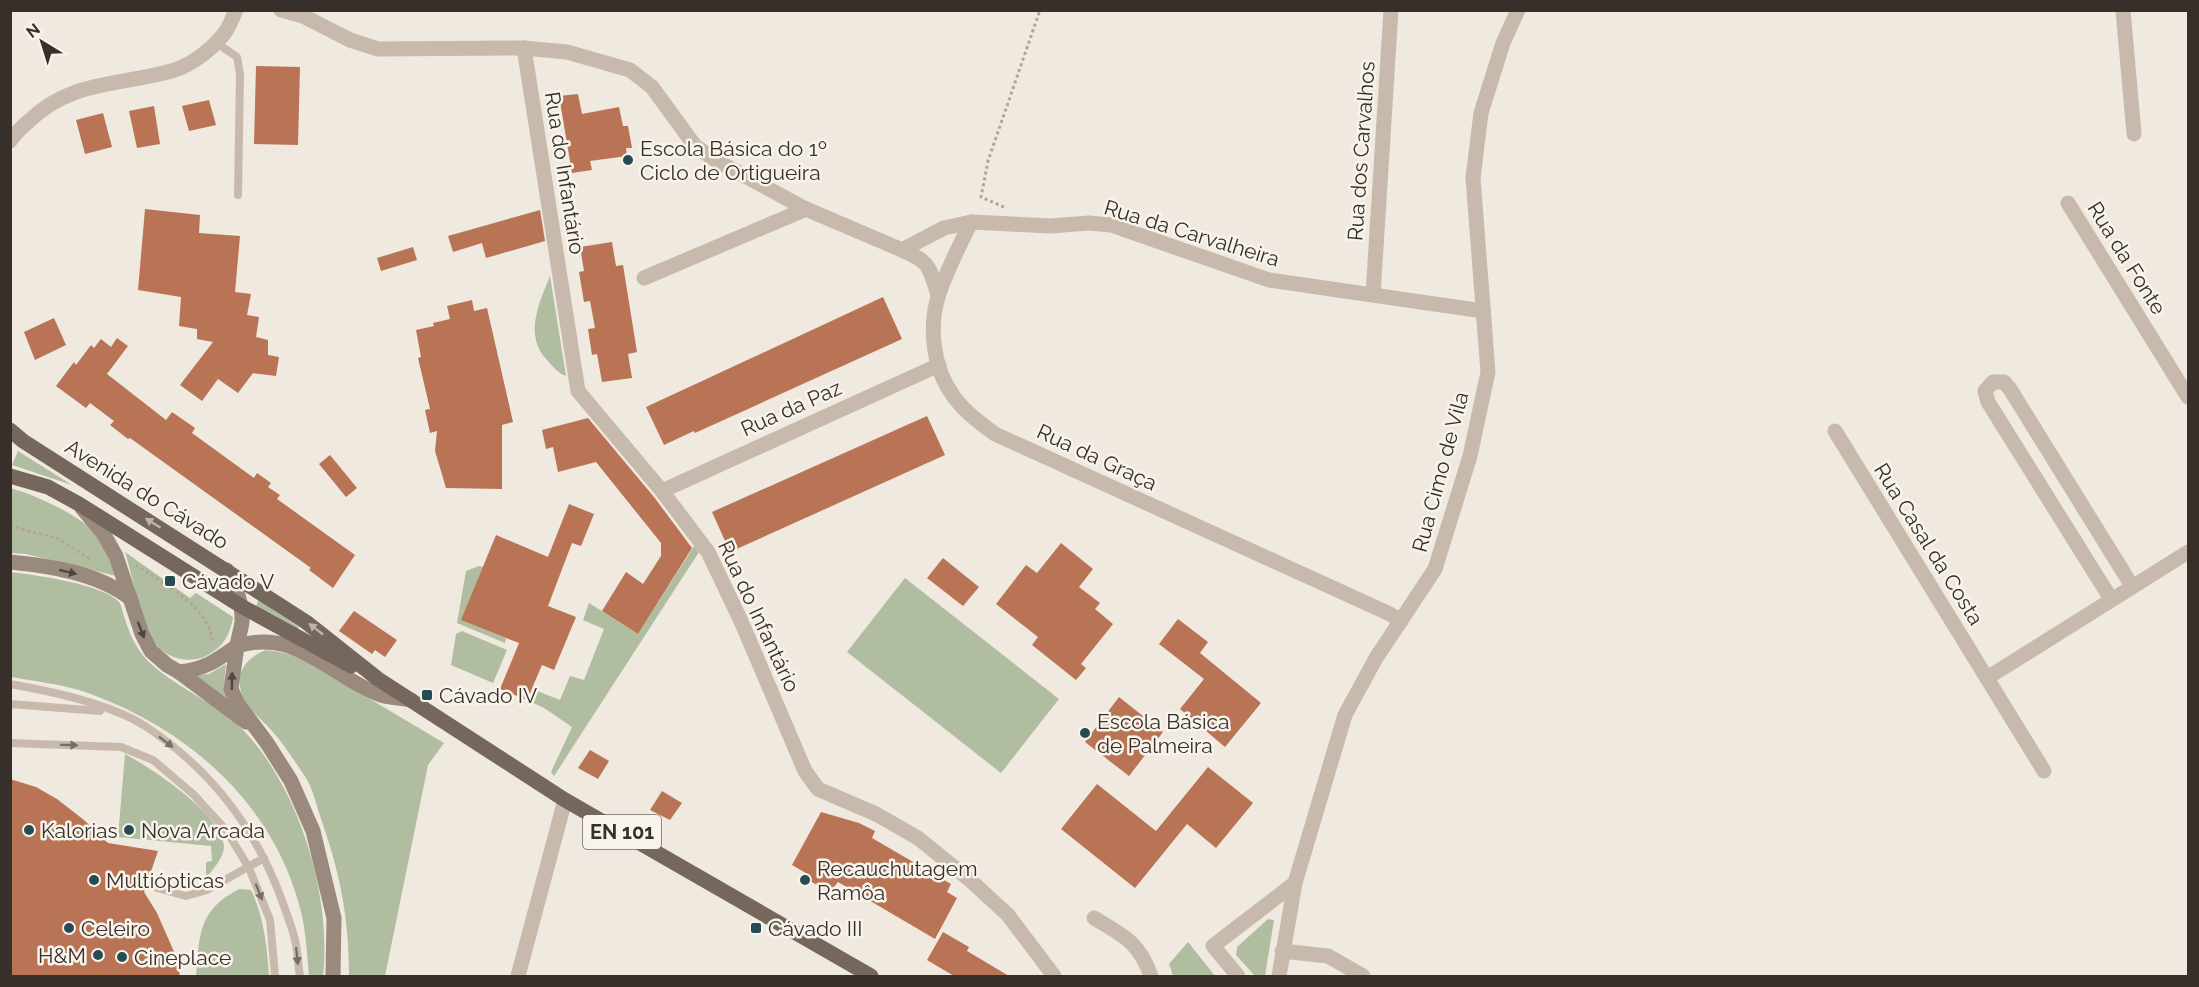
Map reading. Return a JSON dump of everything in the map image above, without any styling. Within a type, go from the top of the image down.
[{"type":"main road","name":"Avenida do Cávado","points":[[10,430],[22,441],[306,622],[378,679],[565,800],[872,976]]},
{"type":"main road","name":"Avenida do Cávado","points":[[10,476],[48,487],[79,504],[242,606],[378,679]]},
{"type":"street","points":[[10,141],[35,115],[59,98],[88,87],[177,70],[202,55],[226,31],[236,10]]},
{"type":"street","points":[[281,10],[303,16],[350,40],[378,49],[524,48],[567,52],[630,70],[652,87],[695,146],[717,161],[806,208],[921,258],[931,271],[938,295]]},
{"type":"street","name":"Rua dos Carvalhos","points":[[1373,295],[1391,10]]},
{"type":"street","name":"Rua Cimo de Vila","points":[[1279,976],[1295,883],[1345,715],[1377,658],[1435,569],[1470,456],[1488,372],[1473,178],[1481,113],[1503,43],[1518,10]]},
{"type":"street","points":[[2123,10],[2134,134]]},
{"type":"street","name":"Rua do Infantário","points":[[524,48],[578,391],[663,491],[708,552],[746,631],[805,771],[818,789],[876,814],[918,838],[970,880],[1008,915],[1054,976]]},
{"type":"street","name":"Rua da Fonte","points":[[2068,203],[2188,397]]},
{"type":"street","points":[[644,278],[806,208]]},
{"type":"street","name":"Rua da Carvalheira","points":[[902,250],[944,228],[971,222],[1050,226],[1089,223],[1111,225],[1269,280],[1483,311]]},
{"type":"street","name":"Rua da Graça","points":[[971,222],[938,295],[933,317],[933,338],[939,365],[954,397],[975,420],[995,434],[1401,621]]},
{"type":"street","name":"Rua da Paz","points":[[663,491],[939,365]]},
{"type":"street","points":[[2111,599],[1988,402],[1985,391],[1993,382],[2004,382],[2010,389],[2132,586]]},
{"type":"street","name":"Rua Casal da Costa","points":[[1835,431],[2044,771]]},
{"type":"street","points":[[79,504],[103,533],[112,549],[142,634],[151,651],[166,665],[179,672],[258,731]]},
{"type":"street","points":[[1987,678],[2188,552]]},
{"type":"street","points":[[10,562],[67,571],[114,586],[130,598]]},
{"type":"street","points":[[227,570],[242,606],[242,622],[231,689],[238,704],[291,781],[313,831],[334,918],[333,976]]},
{"type":"street","points":[[179,672],[198,670],[212,664],[237,646],[251,642],[291,645],[379,695],[411,700]]},
{"type":"street","points":[[518,976],[565,800]]},
{"type":"street","points":[[1238,976],[1213,946],[1295,883]]},
{"type":"street","points":[[1094,918],[1129,939],[1145,959],[1151,976]]},
{"type":"street","points":[[1282,951],[1328,956],[1363,976]]},
{"type":"lane","points":[[215,42],[237,57],[240,74],[238,195]]},
{"type":"lane","points":[[10,684],[53,692],[144,725],[198,767],[230,802],[264,858],[276,883],[296,942],[300,976]]},
{"type":"lane","points":[[10,704],[116,713]]},
{"type":"lane","points":[[10,743],[121,747],[153,760],[193,794],[226,830],[249,868],[270,920],[275,976]]},
{"type":"lane","points":[[157,888],[186,896],[207,890],[264,858]]},
{"type":"path","points":[[1011,210],[981,197],[988,161],[1040,10]]},
{"type":"path","points":[[10,526],[57,538],[89,558],[97,566],[93,579]]},
{"type":"path","points":[[127,559],[192,604],[206,620],[212,637],[211,645]]},
{"type":"green space","points":[[550,276],[566,376],[558,372],[548,361],[536,341],[535,320]]},
{"type":"green space","points":[[18,451],[72,485],[12,465]]},
{"type":"green space","points":[[10,488],[54,505],[86,525],[100,542],[116,576],[26,554],[11,553]]},
{"type":"green space","points":[[694,546],[699,552],[554,776],[551,772],[572,727],[544,708],[527,700],[532,689],[560,700],[570,676],[584,680],[604,629],[583,620],[589,603],[638,634]]},
{"type":"green space","points":[[125,552],[190,598],[196,593],[233,617],[228,635],[217,649],[206,656],[186,660],[166,653],[156,644],[145,623]]},
{"type":"green space","points":[[479,566],[483,567],[462,620],[506,638],[505,643],[457,623],[466,571]]},
{"type":"green space","points":[[11,572],[68,581],[111,596],[119,602],[132,638],[147,660],[163,674],[234,721],[264,755],[296,814],[317,879],[324,945],[323,976],[309,976],[302,916],[287,869],[269,834],[246,802],[219,772],[189,747],[156,725],[120,706],[82,691],[11,677]]},
{"type":"green space","points":[[905,578],[1059,699],[1001,773],[847,652]]},
{"type":"green space","points":[[258,600],[299,627],[298,630],[256,607]]},
{"type":"green space","points":[[462,631],[507,650],[493,683],[451,665],[456,634]]},
{"type":"green space","points":[[266,650],[301,658],[444,743],[428,765],[385,976],[349,976],[349,954],[342,895],[333,857],[312,792],[306,778],[285,747],[249,707],[243,697],[240,677],[244,666]]},
{"type":"green space","points":[[226,664],[224,684],[229,702],[194,675],[209,674]]},
{"type":"green space","points":[[125,754],[184,793],[212,820],[224,846],[218,863],[206,878],[206,862],[212,861],[211,846],[118,837]]},
{"type":"green space","points":[[239,889],[251,890],[259,911],[269,976],[196,976],[198,948],[203,925],[215,906]]},
{"type":"green space","points":[[1268,919],[1274,920],[1265,976],[1255,976],[1236,955],[1237,947]]},
{"type":"green space","points":[[1188,942],[1215,976],[1173,976],[1169,964]]},
{"type":"building","points":[[256,66],[300,67],[298,145],[254,144]]},
{"type":"building","points":[[578,94],[582,114],[619,107],[623,126],[628,126],[632,148],[626,148],[627,156],[590,161],[592,170],[572,173],[559,96]]},
{"type":"building","points":[[209,100],[216,125],[189,131],[182,106]]},
{"type":"building","points":[[154,106],[160,144],[137,148],[129,111]]},
{"type":"building","points":[[103,113],[112,147],[85,154],[76,120]]},
{"type":"building","points":[[145,209],[200,215],[199,233],[240,236],[235,292],[251,294],[247,315],[259,317],[256,337],[268,340],[268,355],[279,357],[276,376],[253,373],[238,393],[218,379],[202,401],[180,385],[213,342],[197,339],[197,329],[179,326],[181,297],[138,290]]},
{"type":"building","points":[[540,210],[545,241],[486,258],[482,243],[453,252],[448,236]]},
{"type":"building","points":[[612,242],[616,266],[623,265],[637,352],[628,354],[632,378],[602,382],[597,354],[592,355],[588,329],[595,328],[590,301],[584,302],[579,272],[584,271],[580,247]]},
{"type":"building","points":[[413,247],[417,260],[381,271],[377,258]]},
{"type":"building","points":[[883,297],[902,339],[664,445],[646,407]]},
{"type":"building","points":[[472,300],[474,311],[487,308],[513,422],[502,425],[502,489],[446,488],[435,451],[437,431],[430,433],[425,410],[430,409],[418,358],[421,357],[416,330],[450,319],[447,306]]},
{"type":"building","points":[[54,318],[66,345],[35,360],[24,332]]},
{"type":"building","points":[[117,338],[128,346],[107,374],[166,420],[172,412],[195,428],[192,433],[254,478],[257,473],[271,483],[268,487],[280,495],[277,499],[355,555],[333,588],[309,570],[311,568],[130,438],[128,439],[110,425],[114,421],[90,403],[86,408],[56,386],[74,362],[76,365],[91,345],[94,348],[101,339],[111,347]]},
{"type":"building","points":[[927,416],[945,455],[730,552],[712,512]]},
{"type":"building","points":[[588,418],[654,497],[692,548],[638,634],[602,611],[626,572],[643,584],[661,556],[661,543],[596,462],[558,472],[553,447],[546,449],[542,430]]},
{"type":"building","points":[[330,455],[357,488],[346,497],[319,464]]},
{"type":"building","points":[[569,504],[594,514],[581,546],[572,543],[548,606],[576,617],[554,670],[542,665],[527,700],[500,689],[519,643],[461,620],[496,535],[548,557]]},
{"type":"building","points":[[1061,543],[1093,569],[1079,587],[1100,603],[1095,609],[1113,624],[1081,664],[1086,668],[1076,680],[1032,645],[1038,637],[996,604],[1026,565],[1037,573]]},
{"type":"building","points":[[943,558],[979,587],[963,606],[927,578]]},
{"type":"building","points":[[354,611],[397,640],[385,657],[375,650],[372,654],[339,631]]},
{"type":"building","points":[[1178,619],[1208,642],[1200,653],[1261,703],[1225,747],[1180,709],[1204,679],[1159,644]]},
{"type":"building","points":[[1119,697],[1163,732],[1129,776],[1085,742]]},
{"type":"building","points":[[590,750],[609,761],[598,779],[578,768]]},
{"type":"building","points":[[1208,767],[1253,803],[1216,848],[1187,824],[1135,888],[1061,829],[1097,784],[1156,831]]},
{"type":"building","name":"Nova Arcada","points":[[10,779],[36,787],[57,799],[108,843],[158,851],[144,892],[157,913],[175,954],[180,976],[10,976]]},
{"type":"building","points":[[662,791],[682,803],[670,820],[650,810]]},
{"type":"building","points":[[821,812],[859,823],[875,831],[872,838],[951,884],[947,892],[957,898],[935,939],[838,882],[830,892],[808,880],[811,876],[792,865]]},
{"type":"building","points":[[943,932],[969,947],[967,951],[1009,976],[954,976],[927,960]]},
{"type":"place","name":"Escola Básica do 1º Ciclo de Ortigueira","points":[[628,160]]},
{"type":"place","name":"Cávado V","points":[[170,581]]},
{"type":"place","name":"Cávado IV","points":[[427,695]]},
{"type":"place","name":"Escola Básica de Palmeira","points":[[1085,733]]},
{"type":"place","name":"Kalorias","points":[[29,830]]},
{"type":"place","name":"Nova Arcada","points":[[129,830]]},
{"type":"place","name":"Multiópticas","points":[[94,880]]},
{"type":"place","name":"Recauchutagem Ramôa","points":[[805,880]]},
{"type":"place","name":"Celeiro","points":[[69,928]]},
{"type":"place","name":"Cávado III","points":[[756,928]]},
{"type":"place","name":"H&M","points":[[98,955]]},
{"type":"place","name":"Cineplace","points":[[122,957]]}]
